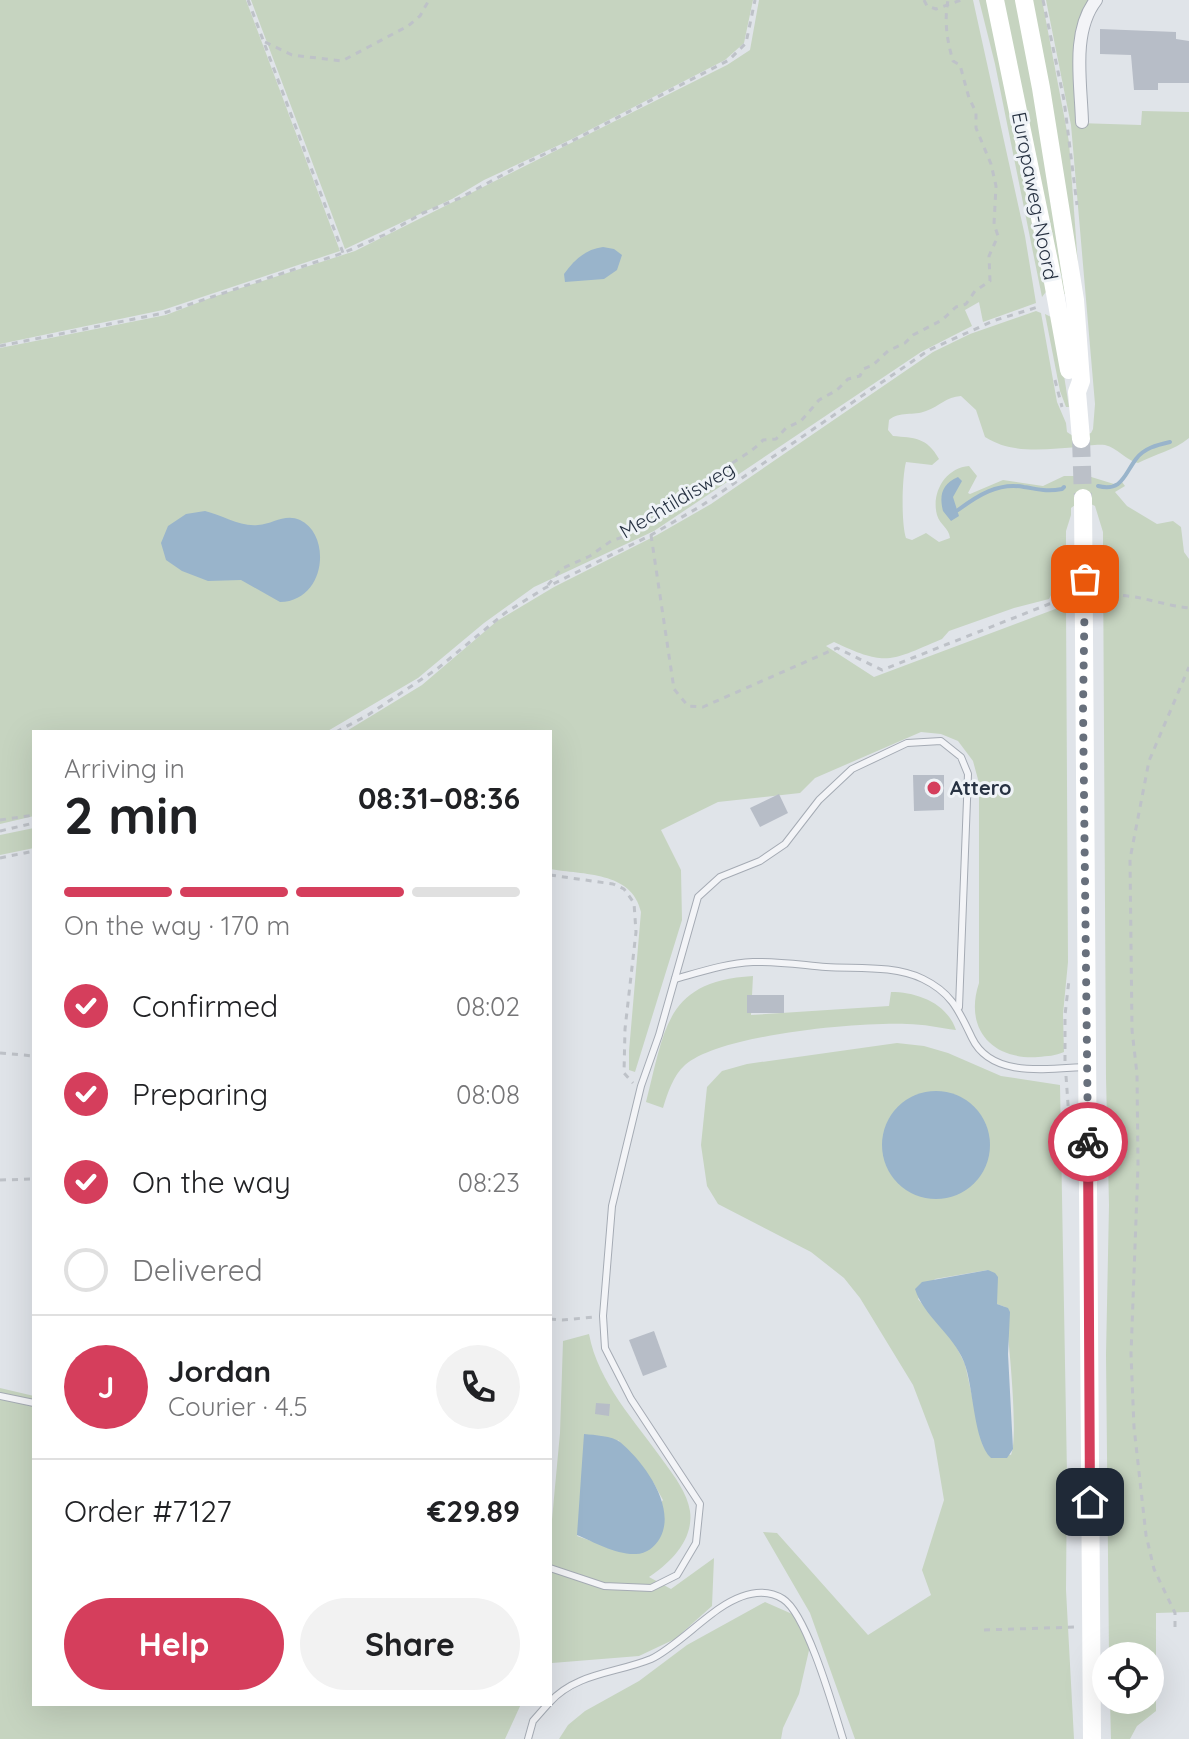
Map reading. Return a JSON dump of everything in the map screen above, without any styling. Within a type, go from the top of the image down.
[{"type":"street","name":"Europaweg-Noord","points":[[995,0],[1051,271],[1070,382],[1077,392]]},
{"type":"street","name":"Europaweg-Noord","points":[[1024,0],[1075,300],[1081,381],[1077,392],[1081,439]]},
{"type":"street","points":[[1082,122],[1081,35],[1084,20],[1096,0]]},
{"type":"street","points":[[1083,498],[1092,1739]]},
{"type":"lane","points":[[552,1569],[604,1586],[651,1588],[677,1575],[696,1543],[700,1504],[631,1399],[605,1348],[603,1316],[612,1206],[641,1086],[698,897],[720,877],[760,861],[785,844],[819,800],[852,769],[907,743],[941,741],[961,757],[968,774],[959,1007]]},
{"type":"lane","points":[[675,979],[752,962],[873,968],[921,978],[959,1007],[973,1040],[986,1056],[1024,1070],[1087,1067]]},
{"type":"lane","points":[[0,1396],[32,1403]]},
{"type":"lane","points":[[552,1700],[590,1677],[652,1659],[721,1607],[745,1594],[760,1593],[783,1599],[799,1617],[843,1739]]},
{"type":"lane","points":[[528,1739],[533,1721],[546,1706]]},
{"type":"path","points":[[248,0],[343,253]]},
{"type":"path","points":[[265,42],[292,55],[342,61],[408,26],[420,16],[429,0]]},
{"type":"path","points":[[0,346],[164,313],[343,253],[384,235],[729,60],[744,48],[755,0]]},
{"type":"path","points":[[924,0],[927,6],[936,9],[961,0]]},
{"type":"path","points":[[545,588],[561,569],[590,556],[608,542],[623,537],[638,523],[666,510],[678,500],[700,496],[707,481],[732,462],[745,457],[763,440],[776,439],[786,428],[801,421],[823,397],[837,390],[848,379],[860,376],[863,369],[873,365],[888,351],[942,320],[956,307],[966,304],[975,291],[990,281],[989,256],[998,236],[993,209],[996,186],[991,164],[976,128],[976,112],[960,65],[953,61],[946,37],[948,0]]},
{"type":"path","name":"Mechtildisweg","points":[[339,730],[437,669],[492,621],[545,588],[651,535],[701,506],[929,350],[993,321],[1041,306]]},
{"type":"path","points":[[651,535],[674,689],[688,706],[703,707],[837,648],[882,670],[1049,604],[1085,597],[1135,595],[1169,606],[1189,608]]},
{"type":"path","points":[[1175,1627],[1175,1613],[1154,1569],[1146,1535],[1134,1427],[1131,1354],[1138,1166],[1137,1074],[1132,1030],[1130,859],[1149,761],[1189,667]]},
{"type":"path","points":[[0,820],[32,815]]},
{"type":"path","points":[[0,831],[32,823]]},
{"type":"path","points":[[0,858],[32,851]]},
{"type":"path","points":[[552,875],[613,884],[624,889],[634,903],[636,932],[625,1029],[624,1073],[630,1082],[641,1086]]},
{"type":"path","points":[[0,1053],[32,1056]]},
{"type":"path","points":[[0,1180],[32,1179]]},
{"type":"path","points":[[552,1319],[603,1316]]},
{"type":"path","points":[[984,1630],[1090,1626]]},
{"type":"green space","points":[[0,0],[246,0],[340,251],[163,310],[0,344]]},
{"type":"green space","points":[[251,0],[753,0],[744,43],[725,60],[570,140],[484,180],[452,199],[345,249]]},
{"type":"green space","points":[[759,0],[973,0],[1025,236],[1036,303],[983,322],[979,302],[965,310],[972,326],[921,352],[654,531],[534,587],[484,623],[418,678],[329,730],[32,730],[32,816],[0,824],[0,348],[166,315],[355,251],[727,65],[750,50]]},
{"type":"green space","points":[[979,0],[989,0],[1049,288],[1042,297],[995,64]]},
{"type":"green space","points":[[1001,0],[1020,0],[1065,294],[1063,294]]},
{"type":"green space","points":[[1029,0],[1042,0],[1069,142],[1079,279]]},
{"type":"green space","points":[[1046,0],[1089,0],[1077,31],[1078,123],[1141,125],[1142,111],[1189,112],[1189,438],[1138,463],[1105,445],[1019,449],[985,437],[976,410],[961,396],[931,409],[893,417],[889,420],[888,430],[893,436],[914,438],[925,443],[939,459],[932,465],[906,462],[903,522],[906,538],[912,540],[926,533],[939,542],[950,538],[937,515],[938,490],[953,471],[969,466],[977,476],[970,494],[1003,480],[1043,486],[1064,476],[1088,476],[1114,484],[1122,482],[1125,486],[1115,492],[1127,506],[1157,524],[1173,521],[1181,527],[1184,552],[1189,559],[1189,1612],[1156,1613],[1156,1642],[1109,1642],[1106,1355],[1109,1205],[1103,532],[1095,506],[1083,503],[1071,508],[1066,531],[1066,590],[1052,593],[1049,599],[949,631],[942,639],[899,656],[878,658],[834,642],[826,646],[874,677],[1066,605],[1068,962],[1063,1014],[1064,1052],[1058,1054],[1021,1057],[1007,1053],[985,1038],[979,1027],[975,999],[979,983],[979,783],[973,761],[958,741],[941,734],[921,732],[815,778],[800,793],[718,802],[661,830],[681,870],[682,920],[635,1072],[629,1070],[629,1051],[641,912],[628,889],[617,882],[591,874],[552,869],[552,730],[348,730],[422,685],[497,621],[554,587],[711,504],[933,352],[970,334],[1036,311],[1041,313],[1057,402],[1067,432],[1076,438],[1091,433],[1095,404],[1071,125]]},
{"type":"green space","points":[[1045,314],[1055,319],[1069,407],[1066,407],[1060,391]]},
{"type":"green space","points":[[32,828],[32,848],[0,855],[0,835]]},
{"type":"green space","points":[[753,976],[751,1015],[889,1006],[891,992],[930,1001],[946,1013],[956,1030],[885,1024],[825,1028],[758,1038],[703,1054],[685,1065],[674,1079],[663,1108],[646,1102],[665,1031],[685,999],[702,988],[724,980]]},
{"type":"green space","points":[[897,1043],[948,1053],[1001,1076],[1060,1085],[1066,1590],[1074,1739],[855,1739],[810,1613],[763,1532],[777,1533],[868,1635],[931,1595],[922,1570],[944,1500],[934,1440],[913,1385],[860,1298],[844,1278],[811,1252],[718,1204],[707,1186],[701,1145],[707,1087],[722,1071],[747,1064]],"holes":[[[988,1270],[997,1304],[1005,1307],[1008,1338],[1013,1407],[1011,1455],[983,1446],[965,1364],[955,1344],[918,1299],[935,1279]]]},
{"type":"green space","points":[[589,1334],[609,1385],[680,1485],[690,1511],[688,1532],[679,1550],[649,1577],[671,1589],[714,1558],[712,1606],[675,1639],[639,1656],[552,1663],[552,1519],[560,1433],[563,1341]],"holes":[[[618,1440],[653,1482],[663,1500],[626,1553],[577,1536]]]},
{"type":"green space","points":[[0,1388],[32,1396],[32,1706],[520,1706],[505,1739],[0,1739]]},
{"type":"green space","points":[[765,1602],[799,1617],[810,1646],[799,1694],[781,1739],[559,1739],[568,1725],[585,1711],[639,1681],[687,1645]]},
{"type":"green space","points":[[1110,1714],[1152,1714],[1137,1726],[1130,1739],[1111,1739]]},
{"type":"water","points":[[603,247],[614,249],[622,255],[617,270],[604,279],[565,282],[564,274],[576,260],[591,250]]},
{"type":"water","points":[[958,477],[962,481],[953,497],[959,516],[951,521],[943,511],[941,500],[945,487]]},
{"type":"water","points":[[205,511],[251,525],[289,518],[300,520],[317,539],[320,552],[315,580],[307,591],[295,599],[280,602],[241,580],[208,581],[182,571],[166,560],[161,543],[168,526],[186,514]]},
{"type":"water","points":[[936,1091],[957,1095],[974,1107],[986,1124],[990,1145],[986,1166],[974,1183],[957,1195],[936,1199],[915,1195],[898,1183],[886,1166],[882,1145],[886,1124],[898,1107],[915,1095]]},
{"type":"water","points":[[988,1270],[998,1277],[997,1304],[1010,1312],[1008,1354],[1013,1449],[1007,1458],[991,1458],[985,1450],[977,1427],[964,1362],[915,1289],[922,1282]]},
{"type":"water","points":[[584,1434],[620,1442],[639,1461],[655,1486],[661,1499],[664,1526],[658,1541],[647,1551],[636,1554],[621,1552],[577,1535]]},
{"type":"building","points":[[1100,29],[1176,32],[1176,39],[1189,41],[1189,83],[1158,83],[1158,90],[1134,90],[1131,55],[1100,54]]},
{"type":"building","points":[[913,775],[944,775],[944,810],[914,811]]},
{"type":"building","points":[[779,794],[788,813],[760,827],[750,808]]},
{"type":"building","points":[[747,995],[784,995],[784,1013],[747,1013]]},
{"type":"building","points":[[654,1331],[667,1367],[643,1376],[629,1340]]},
{"type":"building","points":[[596,1403],[610,1404],[609,1416],[595,1414]]},
{"type":"waterway","points":[[1098,486],[1112,487],[1117,484],[1143,452],[1170,442]]},
{"type":"waterway","points":[[958,510],[997,488],[1014,486],[1051,490],[1064,487]]},
{"type":"tunnel","points":[[1081,439],[1083,498]]},
{"type":"way so far","points":[[1085,579],[1083,707],[1088,1142]]},
{"type":"place","name":"Attero","points":[[934,788]]},
{"type":"route","points":[[1088,1142],[1090,1502]]}]
